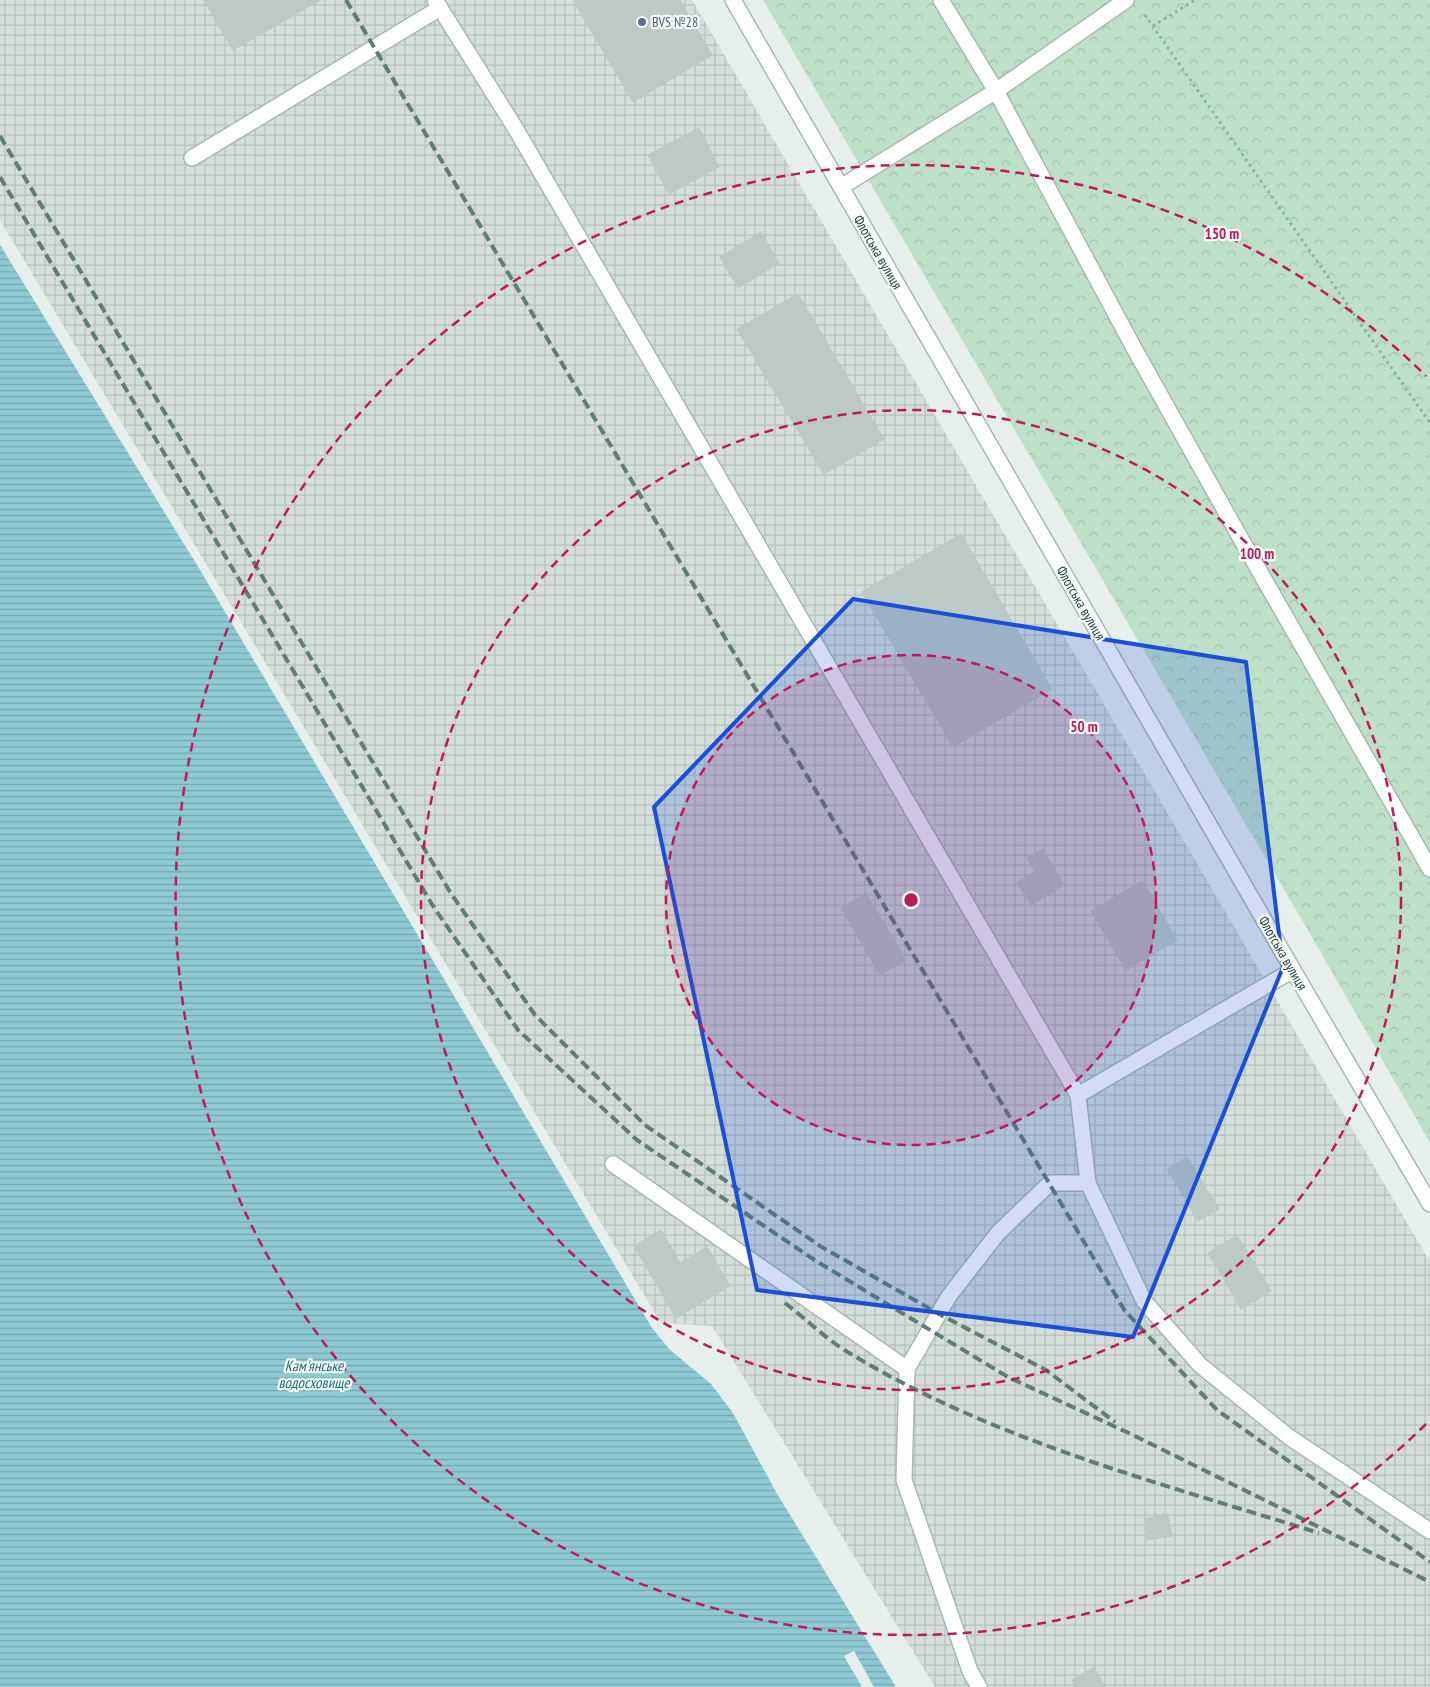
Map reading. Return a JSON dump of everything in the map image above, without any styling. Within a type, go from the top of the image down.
[{"type":"street","name":"Флотська вулиця","points":[[733,0],[1430,1204]]},
{"type":"street","points":[[940,0],[996,91],[1135,350],[1430,869]]},
{"type":"street","points":[[841,187],[996,91],[1126,0]]},
{"type":"street","points":[[192,158],[438,4],[514,126],[1078,1095],[1088,1183],[1144,1301],[1200,1365],[1289,1437],[1430,1531]]},
{"type":"street","points":[[1078,1095],[1293,970]]},
{"type":"street","points":[[613,1164],[907,1369]]},
{"type":"street","points":[[979,1687],[970,1671],[904,1480],[907,1369],[949,1296],[998,1233],[1050,1183],[1088,1183]]},
{"type":"path","points":[[1153,26],[1196,0]]},
{"type":"path","points":[[1144,13],[1430,423]]},
{"type":"highlighted area","points":[[853,599],[1246,662],[1283,967],[1133,1337],[757,1290],[654,807]]},
{"type":"shaded area","points":[[0,0],[692,0],[1430,1262],[1430,1687],[935,1687],[712,1326],[661,1323],[0,220]]},
{"type":"green space","points":[[763,0],[1430,0],[1430,1143],[1320,951]]},
{"type":"water","name":"Кам'янське водосховище","points":[[0,245],[200,570],[652,1328],[670,1350],[711,1384],[733,1413],[776,1492],[896,1687],[0,1687]]},
{"type":"pier","points":[[854,1651],[874,1687],[862,1687],[844,1656]]},
{"type":"building","points":[[204,0],[321,0],[233,50]]},
{"type":"building","points":[[573,0],[680,0],[712,55],[633,102]]},
{"type":"building","points":[[699,128],[719,167],[669,194],[648,155]]},
{"type":"building","points":[[761,232],[779,263],[738,288],[720,257]]},
{"type":"building","points":[[798,294],[884,439],[824,474],[737,329]]},
{"type":"building","points":[[961,534],[1052,689],[953,747],[862,592]]},
{"type":"building","points":[[1043,849],[1064,885],[1031,905],[1017,882],[1035,872],[1027,858]]},
{"type":"building","points":[[1142,881],[1177,940],[1126,970],[1091,911]]},
{"type":"building","points":[[866,893],[906,960],[880,975],[841,908]]},
{"type":"building","points":[[1187,1157],[1219,1209],[1198,1221],[1167,1169]]},
{"type":"building","points":[[661,1230],[680,1263],[707,1247],[730,1286],[676,1318],[634,1246]]},
{"type":"building","points":[[1237,1235],[1271,1291],[1241,1309],[1208,1253]]},
{"type":"building","points":[[1168,1514],[1172,1536],[1147,1540],[1144,1519]]},
{"type":"building","points":[[1094,1667],[1105,1687],[1076,1687],[1072,1680]]},
{"type":"railway","points":[[346,0],[1125,1311],[1217,1410],[1430,1562]]},
{"type":"railway","points":[[0,136],[450,892],[535,1015],[645,1125],[820,1246],[939,1314],[1046,1370],[1115,1422]]},
{"type":"railway","points":[[0,177],[433,906],[518,1030],[637,1140],[816,1261],[1008,1377],[1133,1435],[1430,1582]]},
{"type":"railway","points":[[785,1303],[842,1349],[906,1385],[963,1412],[1020,1436],[1079,1457],[1319,1533]]},
{"type":"place","name":"BVS №28","points":[[642,22]]}]
